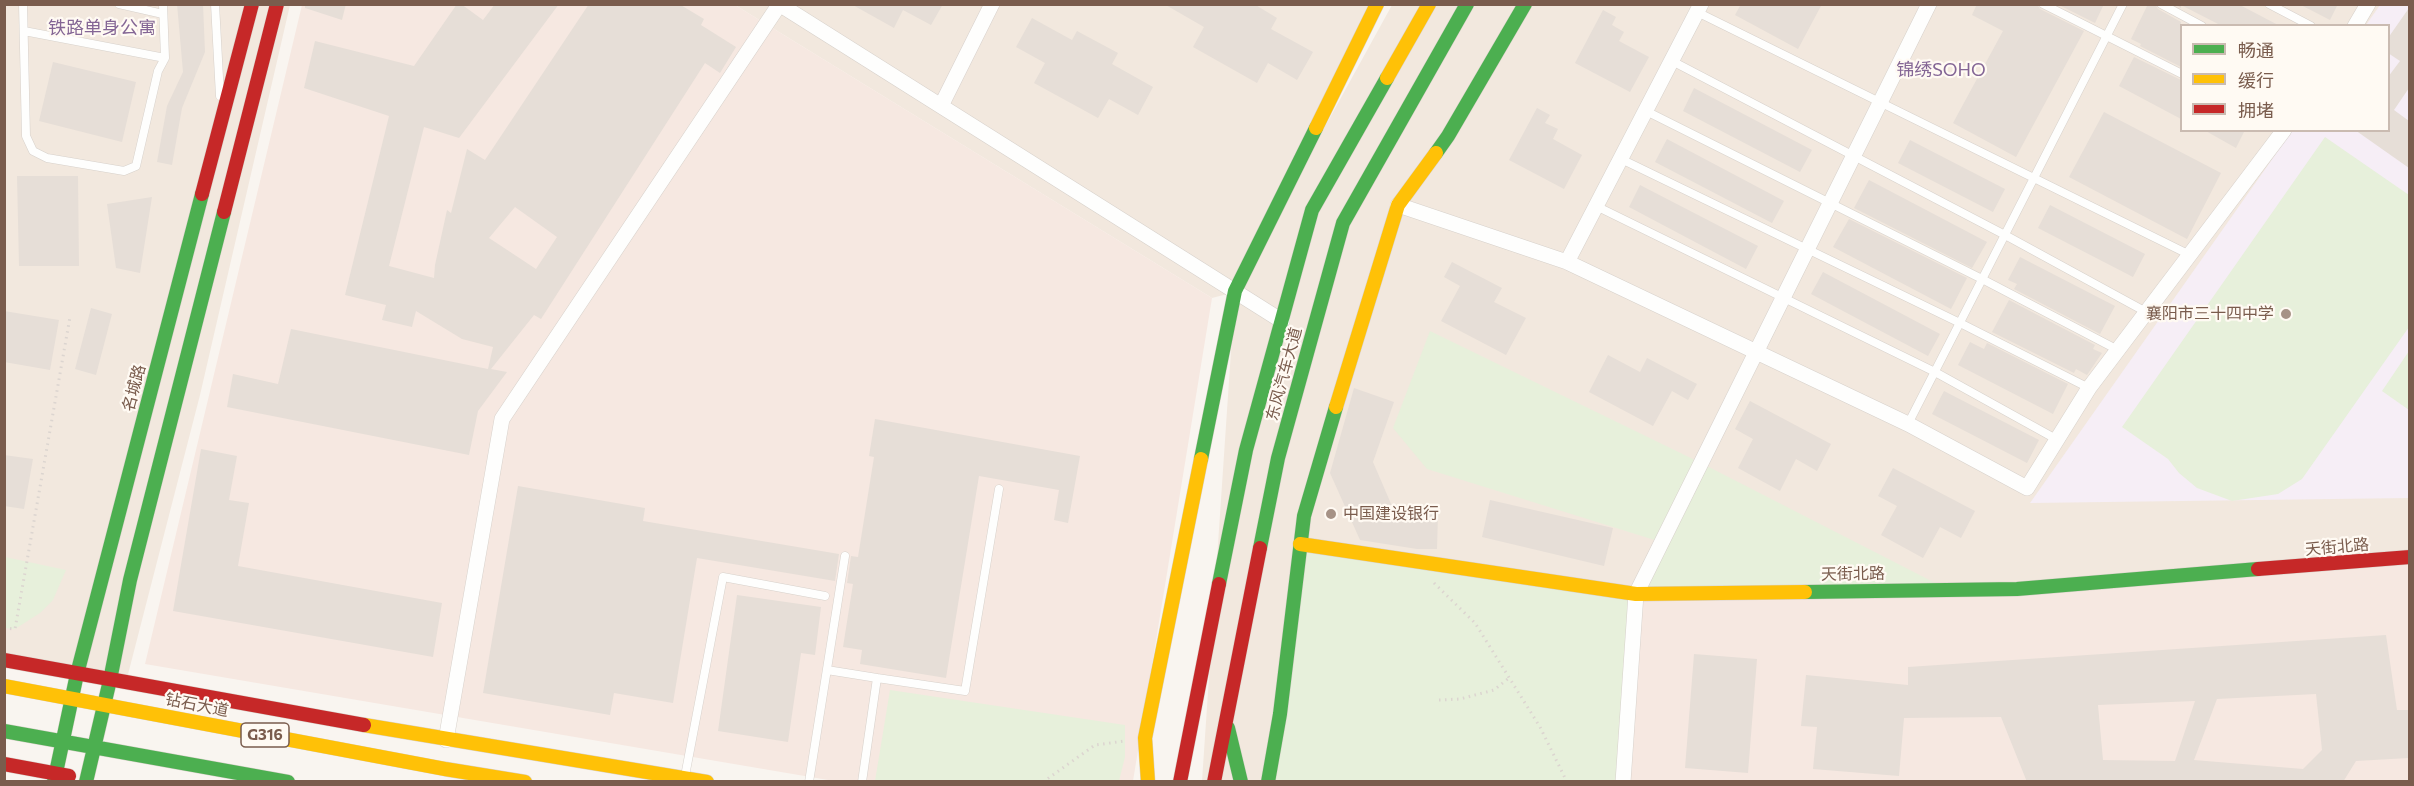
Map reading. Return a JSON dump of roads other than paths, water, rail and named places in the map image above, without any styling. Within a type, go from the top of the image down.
[{"type":"main road","name":"名城路","points":[[55,777],[71,697],[252,4]]},
{"type":"main road","points":[[4,764],[55,777],[89,781],[94,747],[130,580],[277,4]]},
{"type":"main road","points":[[1148,782],[1145,738],[1235,291],[1377,4]]},
{"type":"main road","name":"东风汽车大道","points":[[1180,782],[1246,450],[1312,210],[1429,4]]},
{"type":"main road","name":"东风汽车大道","points":[[1214,782],[1278,458],[1343,223],[1467,4]]},
{"type":"main road","points":[[1268,782],[1280,714],[1304,516],[1357,334],[1398,205],[1448,136],[1525,4]]},
{"type":"main road","name":"天街北路","points":[[1300,544],[1636,594],[2017,589],[2409,557]]},
{"type":"main road","points":[[4,660],[110,680],[445,754],[706,781]]},
{"type":"main road","name":"钻石大道","points":[[4,686],[104,704],[445,754],[525,782]]},
{"type":"main road","points":[[1227,720],[1241,782]]},
{"type":"main road","points":[[1168,771],[1192,721]]},
{"type":"main road","points":[[4,731],[288,782]]},
{"type":"street","points":[[941,106],[992,4]]},
{"type":"street","points":[[1623,782],[1636,594],[1929,4]]},
{"type":"street","points":[[2356,24],[2368,4]]},
{"type":"street","points":[[445,754],[502,419],[779,5],[1282,321]]},
{"type":"street","points":[[1567,262],[1699,8]]},
{"type":"street","points":[[1398,205],[1567,262],[1908,424],[2027,488],[2089,388],[2148,313],[2282,132]]},
{"type":"lane","points":[[23,4],[26,136],[33,152],[47,158],[124,171],[136,166],[158,71],[165,58],[163,4]]},
{"type":"lane","points":[[119,4],[164,14]]},
{"type":"lane","points":[[215,4],[221,122]]},
{"type":"lane","points":[[2043,4],[2180,73]]},
{"type":"lane","points":[[1908,424],[2123,4]]},
{"type":"lane","points":[[2162,4],[2198,24]]},
{"type":"lane","points":[[2269,4],[2307,24]]},
{"type":"lane","points":[[1699,8],[1881,102],[2190,255]]},
{"type":"lane","points":[[24,31],[165,58]]},
{"type":"lane","points":[[1672,61],[2005,235],[2148,313]]},
{"type":"lane","points":[[1646,111],[1982,279],[2118,350]]},
{"type":"lane","points":[[1621,159],[2089,388]]},
{"type":"lane","points":[[1596,206],[1935,372],[2056,439]]},
{"type":"lane","points":[[827,670],[965,691],[999,489]]},
{"type":"lane","points":[[809,782],[845,556]]},
{"type":"lane","points":[[685,778],[723,577],[825,596]]},
{"type":"lane","points":[[862,782],[877,678]]},
{"type":"place","name":"襄阳市三十四中学","points":[[2286,314]]},
{"type":"place","name":"中国建设银行","points":[[1331,514]]},
{"type":"district","name":"铁路单身公寓","points":[[102,28]]},
{"type":"district","name":"锦绣SOHO","points":[[1941,70]]}]
